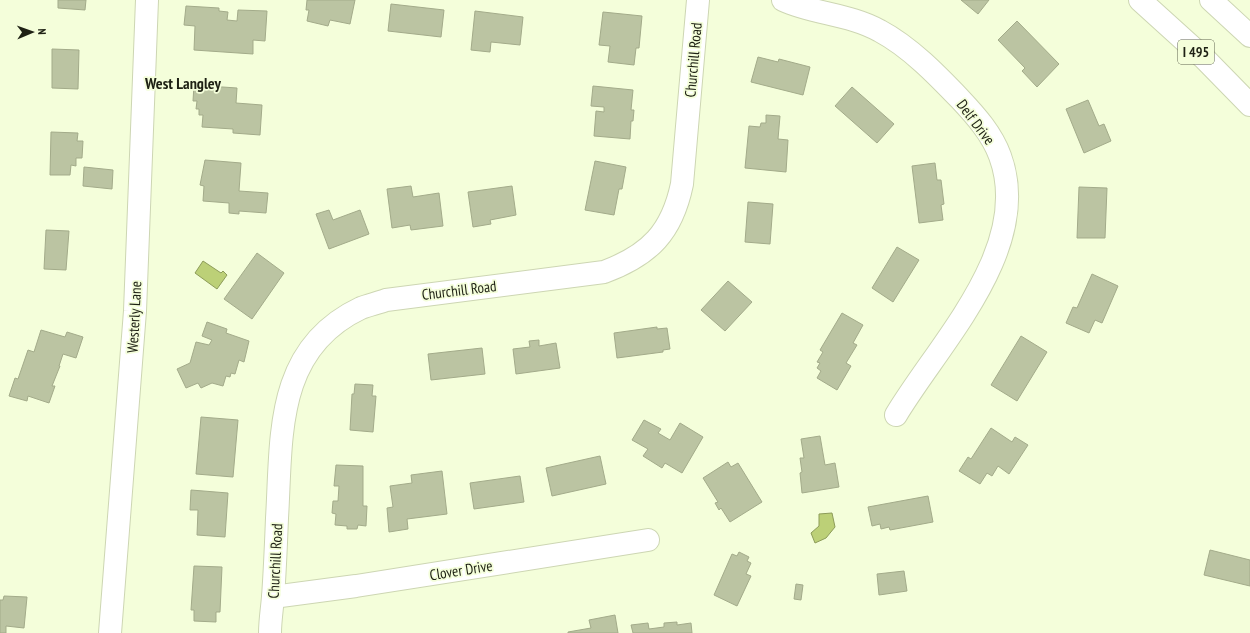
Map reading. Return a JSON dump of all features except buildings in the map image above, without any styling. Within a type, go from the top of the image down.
[{"type":"main road","name":"Westerly Lane","points":[[110,633],[136,311],[147,0]]},
{"type":"main road","name":"Churchill Road","points":[[270,633],[280,459],[286,404],[293,379],[305,356],[321,336],[340,320],[361,308],[386,300],[604,272],[626,264],[643,254],[658,239],[669,224],[678,204],[682,184],[698,0]]},
{"type":"main road","name":"Delf Drive","points":[[783,0],[801,8],[858,21],[880,30],[909,51],[972,111],[991,138],[1000,156],[1004,171],[1006,205],[1003,230],[996,254],[968,308],[946,343],[914,385],[896,415]]},
{"type":"main road","name":"I 495","points":[[1140,0],[1204,58],[1250,105]]},
{"type":"main road","points":[[1211,0],[1250,36]]},
{"type":"main road","name":"Clover Drive","points":[[273,597],[356,586],[648,540]]},
{"type":"shaded area","points":[[203,261],[221,273],[223,271],[227,275],[217,289],[195,273]]},
{"type":"shaded area","points":[[832,513],[835,527],[826,538],[815,543],[811,533],[819,526],[819,514]]},
{"type":"district","name":"West Langley","points":[[183,83]]}]
